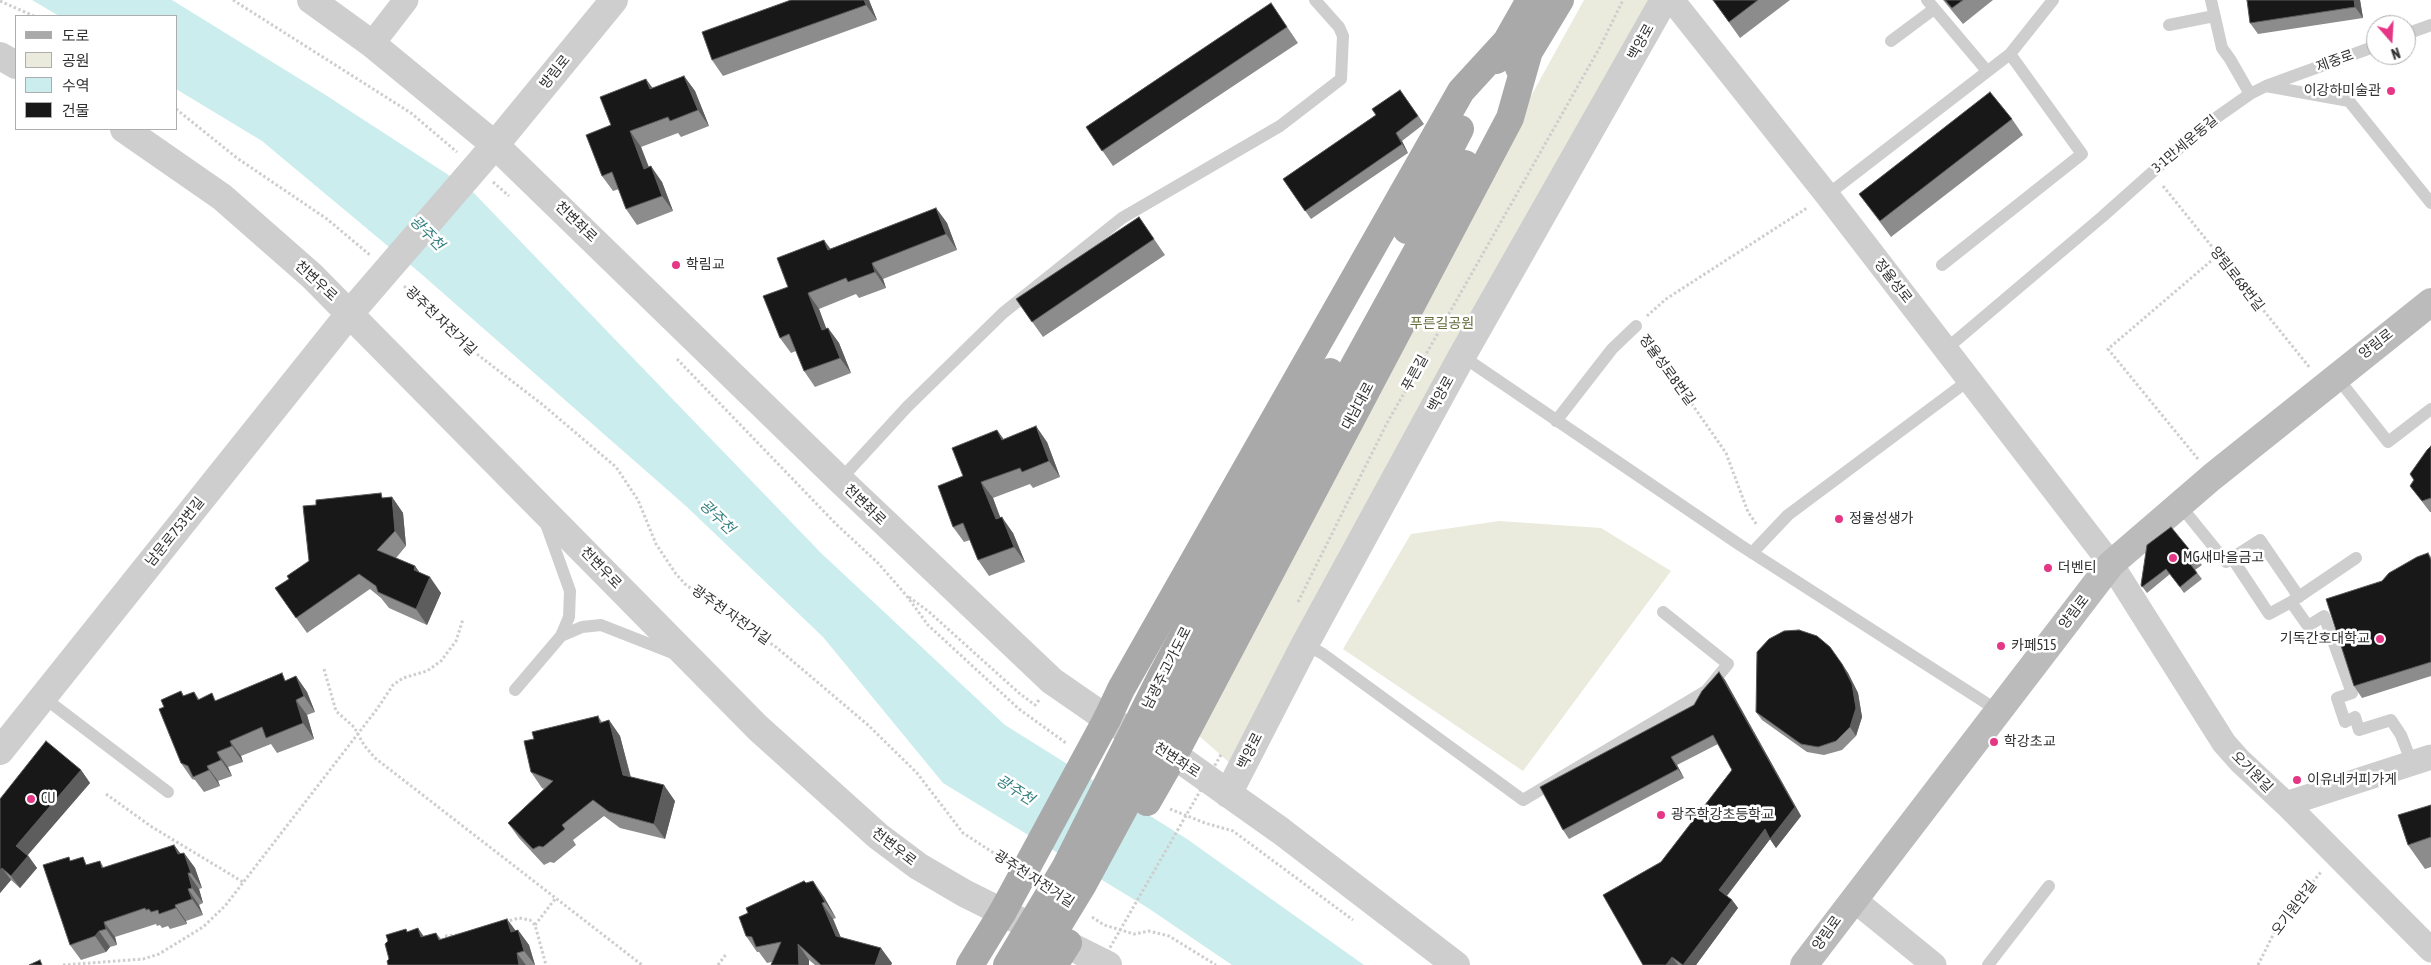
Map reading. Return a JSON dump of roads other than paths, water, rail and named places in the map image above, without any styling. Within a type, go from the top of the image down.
[{"type":"main road","name":"대남대로","points":[[1061,954],[1174,755],[1510,118],[1517,47],[1530,0]]},
{"type":"main road","name":"대남대로","points":[[1002,914],[1121,689],[1461,92],[1517,47],[1560,0]]},
{"type":"main road","name":"대남대로","points":[[1337,378],[1431,224],[1517,47]]},
{"type":"main road","name":"양림로","points":[[1804,965],[1852,899],[2111,564],[2212,477],[2431,302]]},
{"type":"main road","name":"남광주고가도로","points":[[1007,965],[1065,868],[1161,677],[1266,482],[1337,378]]},
{"type":"main road","name":"남광주고가도로","points":[[1034,965],[1082,886],[1124,807],[1337,378]]},
{"type":"main road","points":[[970,965],[1002,914]]},
{"type":"street","name":"천변좌로","points":[[311,0],[372,44],[495,144],[840,480],[1019,652],[1052,681],[1107,718],[1174,755],[1281,831],[1456,965]]},
{"type":"street","points":[[372,44],[406,0]]},
{"type":"street","name":"방림로","points":[[350,314],[495,144],[614,0]]},
{"type":"street","name":"백양로","points":[[1228,794],[1305,644],[1462,356],[1664,0]]},
{"type":"street","name":"정율성로","points":[[1672,0],[1827,195],[2111,564]]},
{"type":"street","points":[[0,56],[15,64]]},
{"type":"street","name":"천변우로","points":[[125,130],[222,197],[312,276],[758,728],[878,836],[918,866],[1002,914],[1061,954],[1108,965]]},
{"type":"street","name":"남문로753번길","points":[[0,751],[350,314]]},
{"type":"street","name":"오기원길","points":[[2111,564],[2224,743],[2431,950]]},
{"type":"street","points":[[2286,804],[2420,760]]},
{"type":"street","points":[[1852,899],[1934,965]]},
{"type":"lane","points":[[840,480],[907,407],[1003,313],[1122,218],[1280,126],[1340,78],[1343,36],[1339,27],[1315,0]]},
{"type":"lane","points":[[1827,195],[2010,54],[2053,0]]},
{"type":"lane","points":[[2211,0],[2222,48],[2250,94]]},
{"type":"lane","points":[[1891,41],[1930,4],[1987,71]]},
{"type":"lane","points":[[2169,25],[2214,16]]},
{"type":"lane","points":[[2416,30],[2431,25]]},
{"type":"lane","name":"제중로","points":[[2266,86],[2366,50]]},
{"type":"lane","points":[[1942,265],[2082,154],[2010,54]]},
{"type":"lane","points":[[2266,86],[2349,101],[2431,202]]},
{"type":"lane","name":"3·1만세운동길","points":[[1946,350],[2203,127],[2250,94],[2266,86]]},
{"type":"lane","points":[[1556,421],[1612,349],[1636,326]]},
{"type":"lane","points":[[1462,356],[1752,553],[1997,710]]},
{"type":"lane","points":[[1752,553],[1788,515],[1969,380]]},
{"type":"lane","points":[[2330,381],[2388,442],[2431,409]]},
{"type":"lane","points":[[2180,504],[2226,562],[2260,540],[2295,599],[2308,626],[2324,616],[2352,693],[2337,698],[2345,722],[2355,717],[2359,730],[2391,720],[2420,760]]},
{"type":"lane","points":[[515,690],[561,636],[569,616],[570,591],[539,505]]},
{"type":"lane","points":[[2232,558],[2269,614],[2356,558]]},
{"type":"lane","points":[[1305,644],[1323,654],[1523,800],[1706,691],[1728,664],[1663,612]]},
{"type":"lane","points":[[561,636],[582,627],[600,625],[692,661]]},
{"type":"lane","points":[[43,697],[168,792]]},
{"type":"lane","points":[[1988,965],[2048,886]]},
{"type":"water","name":"광주천","points":[[32,0],[172,0],[324,94],[470,189],[821,553],[1005,725],[1187,839],[1364,965],[1232,965],[1148,908],[943,783],[823,637],[687,507],[419,272],[262,141],[178,90],[178,15],[57,15]]},
{"type":"place","name":"이강하미술관","points":[[2391,91]]},
{"type":"place","name":"학림교","points":[[676,265]]},
{"type":"place","name":"정율성생가","points":[[1839,519]]},
{"type":"place","name":"MG새마을금고","points":[[2173,558]]},
{"type":"place","name":"더벤티","points":[[2048,568]]},
{"type":"place","name":"기독간호대학교","points":[[2380,639]]},
{"type":"place","name":"카페515","points":[[2001,646]]},
{"type":"place","name":"학강초교","points":[[1994,742]]},
{"type":"place","name":"이유네커피가게","points":[[2297,780]]},
{"type":"place","name":"CU","points":[[31,799]]},
{"type":"place","name":"광주학강초등학교","points":[[1661,815]]},
{"type":"park label","name":"푸른길공원","points":[[1442,324]]}]
